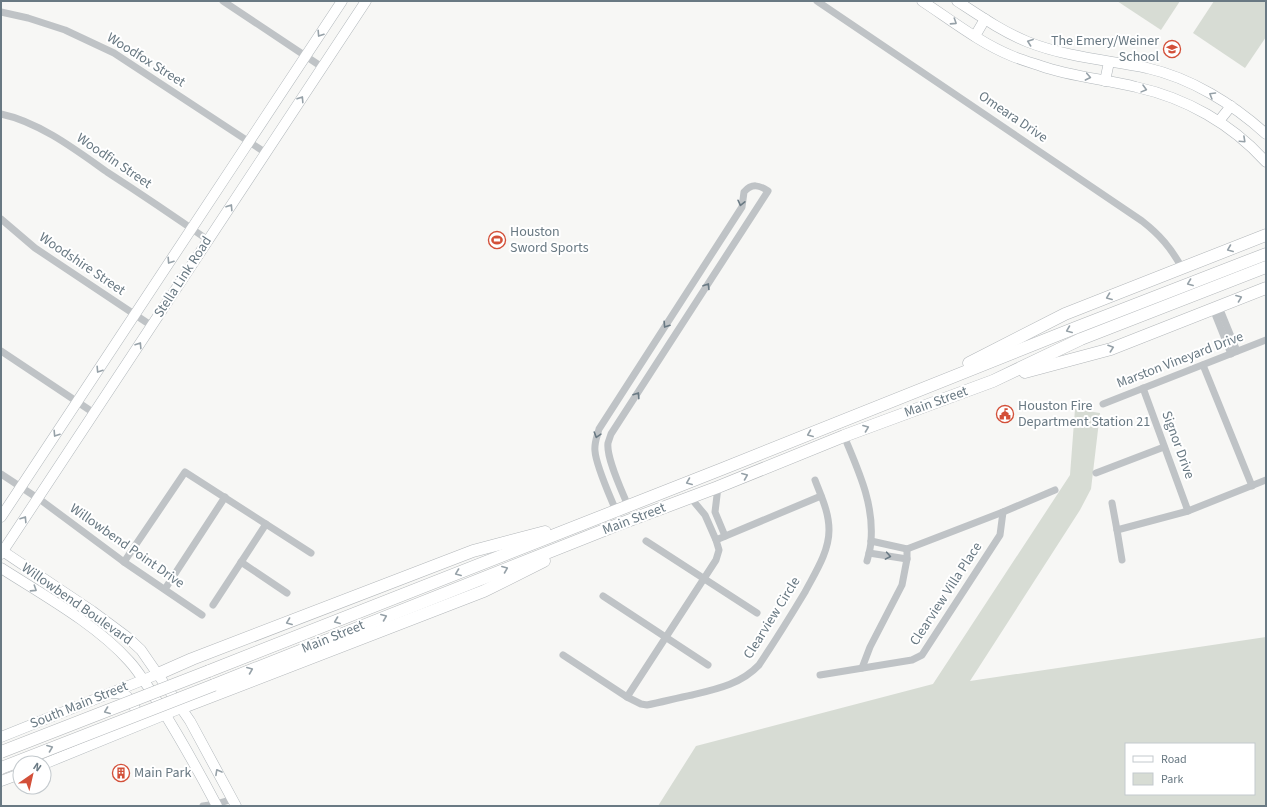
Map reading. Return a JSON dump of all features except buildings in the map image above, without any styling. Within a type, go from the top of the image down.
[{"type":"highway","points":[[898,399],[1065,314],[1266,235]]},
{"type":"highway","name":"Main Street","points":[[1,752],[599,518],[1075,328],[1266,254]]},
{"type":"highway","name":"Main Street","points":[[1,768],[617,525],[718,487],[844,436],[993,381],[1081,340],[1266,267]]},
{"type":"highway","points":[[993,381],[1111,349],[1266,288]]},
{"type":"highway","points":[[158,674],[192,659],[473,551],[599,518]]},
{"type":"highway","points":[[181,708],[484,591],[617,525]]},
{"type":"highway","points":[[192,659],[187,667],[187,674],[200,692],[211,697]]},
{"type":"main road","name":"Stella Link Road","points":[[1,517],[342,1]]},
{"type":"main road","name":"Stella Link Road","points":[[2,552],[366,1]]},
{"type":"main road","points":[[922,1],[975,36],[1012,56],[1043,67],[1136,86],[1160,93],[1187,104],[1219,121],[1238,135],[1266,162]]},
{"type":"main road","points":[[957,1],[1006,32],[1029,42],[1077,56],[1149,69],[1181,79],[1231,106],[1252,121],[1266,134]]},
{"type":"main road","points":[[975,36],[985,19]]},
{"type":"main road","points":[[1106,81],[1109,62]]},
{"type":"main road","points":[[1219,121],[1231,106]]},
{"type":"main road","name":"Willowbend Boulevard","points":[[2,552],[92,611],[141,650],[197,733],[234,802]]},
{"type":"main road","name":"Willowbend Boulevard","points":[[1,568],[84,622],[129,660],[143,679],[165,715],[217,805]]},
{"type":"main road","points":[[84,622],[92,611]]},
{"type":"main road","name":"South Main Street","points":[[1,737],[158,674]]},
{"type":"main road","points":[[111,692],[128,696],[138,712],[136,721],[130,729]]},
{"type":"main road","points":[[52,761],[181,708]]},
{"type":"main road","points":[[1,781],[12,777]]},
{"type":"street","points":[[223,1],[322,67]]},
{"type":"street","name":"Omeara Drive","points":[[817,1],[1142,221],[1156,232],[1174,252],[1182,268]]},
{"type":"street","name":"Woodfox Street","points":[[1,12],[48,24],[100,46],[130,63],[266,153]]},
{"type":"street","name":"Woodfin Street","points":[[1,114],[38,128],[63,142],[208,240]]},
{"type":"street","points":[[616,511],[600,471],[595,452],[595,441],[599,429],[742,207],[744,192],[752,186],[757,186],[768,191],[611,434],[608,443],[608,452],[628,506]]},
{"type":"street","name":"Woodshire Street","points":[[1,219],[34,248],[152,326]]},
{"type":"street","points":[[732,222],[743,230]]},
{"type":"street","points":[[1216,308],[1234,352]]},
{"type":"street","points":[[676,310],[687,317]]},
{"type":"street","name":"Marston Vineyard Drive","points":[[1103,404],[1234,352],[1265,343]]},
{"type":"street","points":[[1,351],[94,413]]},
{"type":"street","points":[[1203,365],[1252,486]]},
{"type":"street","name":"Signor Drive","points":[[1143,388],[1188,511]]},
{"type":"street","points":[[612,409],[622,416]]},
{"type":"street","points":[[844,436],[867,496],[872,521],[868,562]]},
{"type":"street","points":[[1096,473],[1164,447]]},
{"type":"street","points":[[124,562],[185,472],[311,553]]},
{"type":"street","name":"Willowbend Point Drive","points":[[1,474],[38,498],[124,562],[202,615]]},
{"type":"street","name":"Clearview Circle","points":[[563,655],[627,697],[641,704],[647,705],[722,688],[752,672],[759,665],[794,610],[824,556],[828,542],[829,530],[825,504],[815,480]]},
{"type":"street","points":[[1117,530],[1188,511],[1266,480]]},
{"type":"street","points":[[718,487],[715,512],[725,536]]},
{"type":"street","name":"Clearview Villa Place","points":[[907,549],[1003,512],[1054,490]]},
{"type":"street","points":[[716,540],[821,496]]},
{"type":"street","points":[[165,589],[225,497]]},
{"type":"street","points":[[627,697],[716,560],[719,550],[716,540],[699,508],[690,497]]},
{"type":"street","points":[[1112,503],[1122,560]]},
{"type":"street","name":"Clearview Villa Place","points":[[820,675],[912,660],[922,655],[1000,535],[1003,512]]},
{"type":"street","points":[[708,523],[717,518]]},
{"type":"street","points":[[213,605],[266,524]]},
{"type":"street","name":"Clearview Circle","points":[[646,541],[757,614]]},
{"type":"street","points":[[862,668],[870,647],[902,586],[907,559],[907,549],[871,541]]},
{"type":"street","points":[[869,552],[907,559]]},
{"type":"street","points":[[241,562],[287,593]]},
{"type":"street","points":[[603,596],[708,665]]},
{"type":"street","points":[[203,806],[234,802]]},
{"type":"green space","points":[[1117,1],[1180,1],[1161,30]]},
{"type":"green space","points":[[1214,1],[1266,1],[1266,37],[1245,68],[1193,33]]},
{"type":"green space","points":[[1075,409],[1100,413],[1091,489],[1080,510],[970,681],[1266,637],[1266,806],[658,806],[696,746],[933,684],[1070,475]]},
{"type":"place","name":"The Emery/Weiner School","points":[[1172,49]]},
{"type":"place","name":"Houston Sword Sports","points":[[497,240]]},
{"type":"place","name":"Houston Fire Department Station 21","points":[[1005,414]]},
{"type":"place","name":"Main Park","points":[[121,773]]}]
